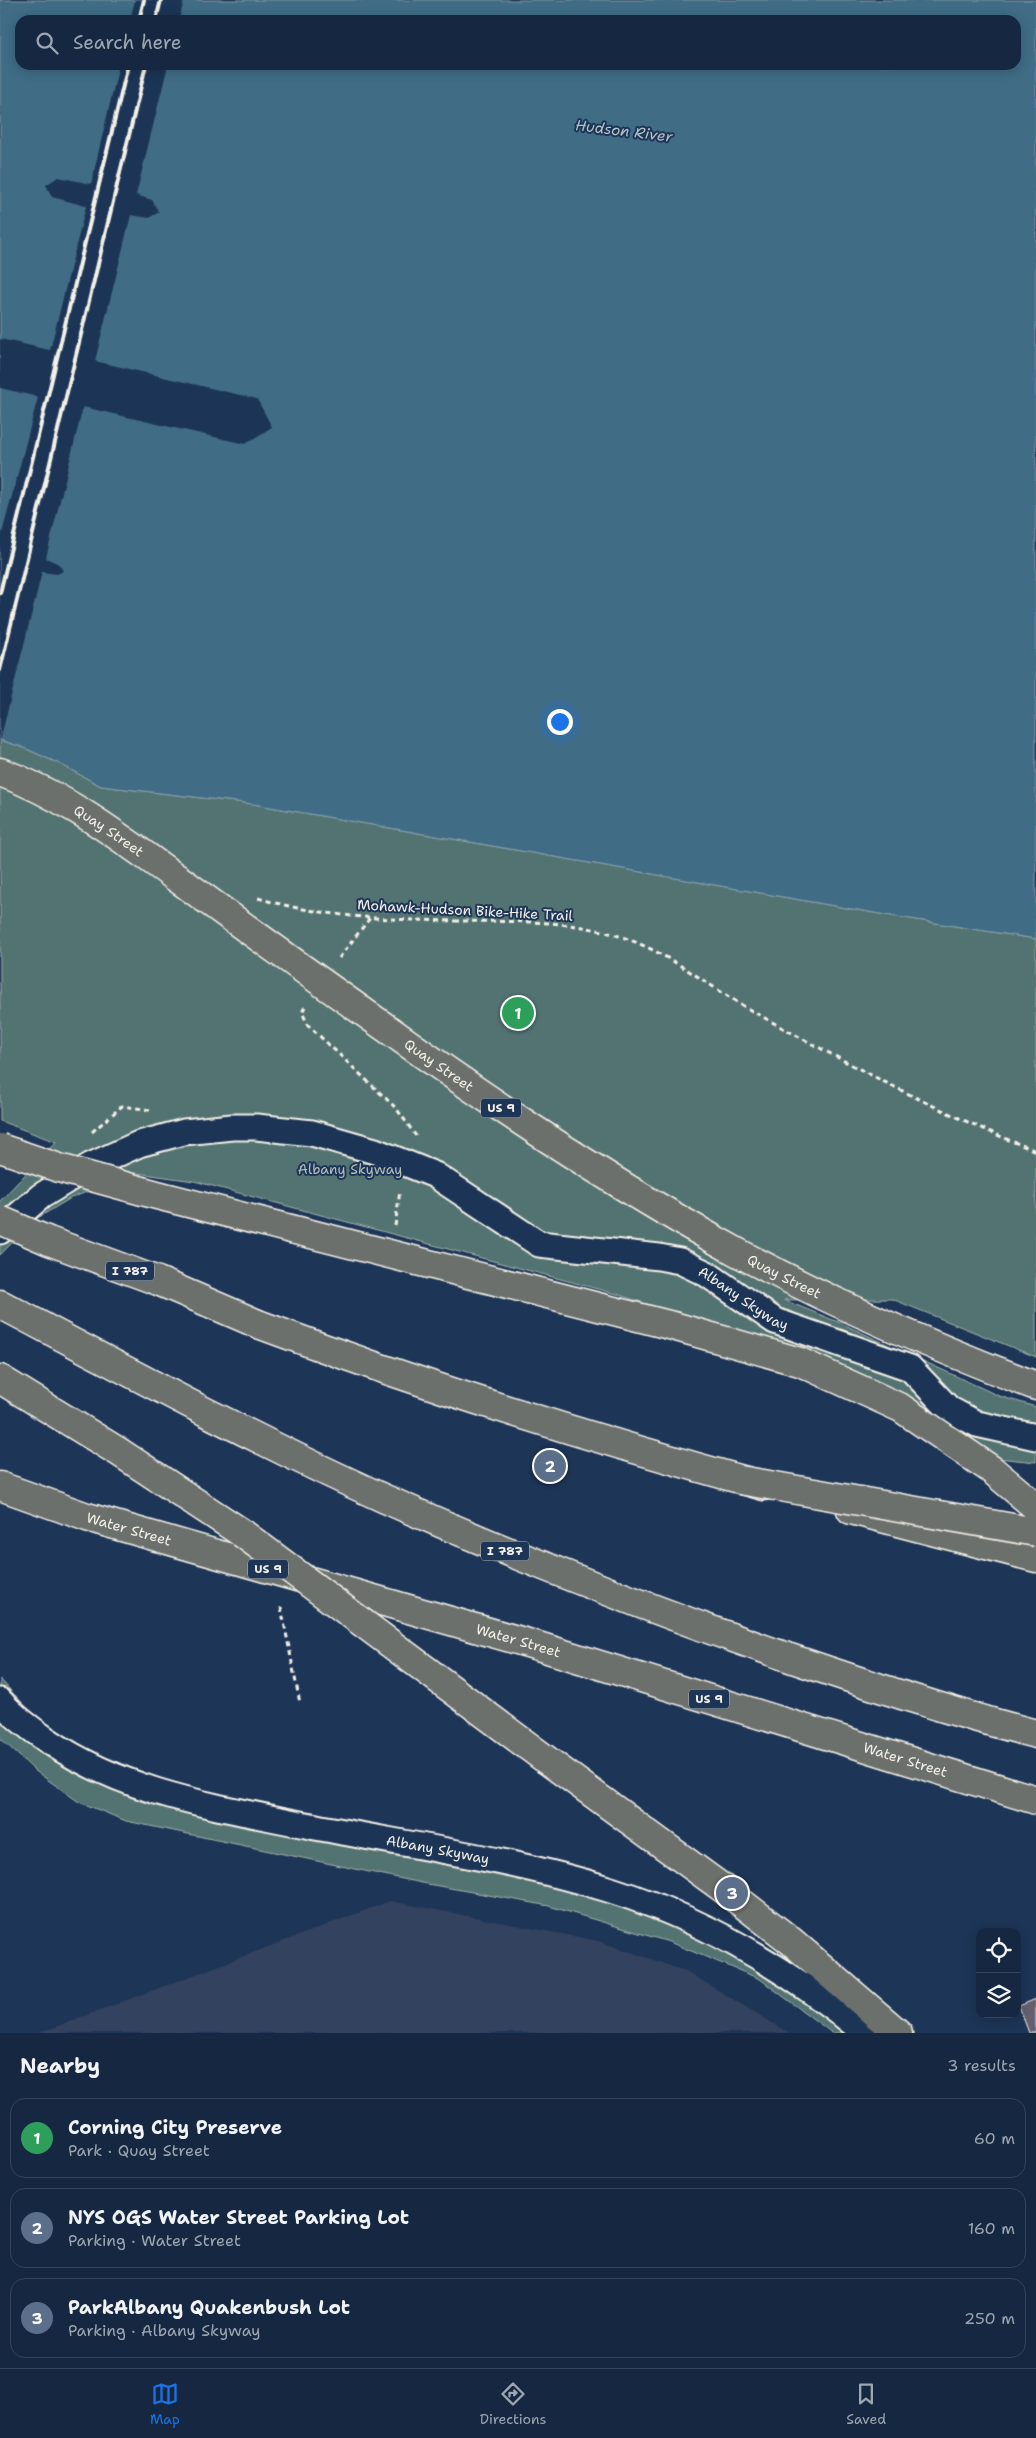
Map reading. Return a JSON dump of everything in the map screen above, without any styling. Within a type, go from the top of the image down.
[{"type":"main road","name":"Quay Street","points":[[0,772],[58,797],[110,830],[381,1025],[534,1131],[675,1217],[808,1288],[948,1351],[1036,1386]]},
{"type":"main road","points":[[0,1148],[59,1168],[156,1195],[682,1328],[800,1362],[901,1408],[992,1470],[1036,1507]]},
{"type":"main road","name":"I 787","points":[[0,1220],[49,1241],[158,1281],[258,1324],[362,1363],[574,1432],[740,1480],[1036,1558]]},
{"type":"main road","name":"I 787","points":[[0,1304],[241,1429],[382,1497],[548,1570],[691,1624],[853,1679],[1036,1734]]},
{"type":"main road","points":[[0,1379],[120,1452],[242,1533],[791,1940],[898,2033]]},
{"type":"main road","points":[[740,1480],[1036,1532]]},
{"type":"main road","name":"Water Street","points":[[0,1486],[87,1517],[538,1646],[1036,1800]]},
{"type":"street","name":"Albany Skyway","points":[[0,1231],[41,1196],[90,1166],[139,1144],[200,1130],[256,1127],[312,1132],[376,1151],[435,1175],[539,1244],[680,1261],[707,1274],[776,1321],[910,1368],[949,1409],[977,1424],[1036,1436]]},
{"type":"street","name":"Albany Skyway","points":[[0,1701],[34,1731],[72,1757],[113,1777],[144,1789],[223,1808],[539,1870],[610,1890],[672,1913],[720,1934],[765,1960],[823,2000],[865,2033]]},
{"type":"path","name":"Mohawk-Hudson Bike-Hike Trail","points":[[250,896],[309,911],[370,918],[544,923],[578,926],[618,935],[672,961],[752,1011],[911,1097],[1036,1151]]},
{"type":"path","points":[[339,959],[370,918]]},
{"type":"path","points":[[309,1000],[302,1012],[308,1025],[396,1108],[431,1156],[435,1175],[410,1180],[399,1193],[394,1230]]},
{"type":"path","points":[[281,1607],[300,1703]]},
{"type":"shaded area","points":[[390,1901],[599,1941],[688,1972],[789,2033],[39,2033]]},
{"type":"green space","points":[[0,740],[22,747],[60,764],[101,786],[253,804],[886,915],[1036,939],[1036,1357],[892,1299],[784,1300],[843,1324],[999,1396],[1036,1407],[1036,1462],[997,1458],[787,1352],[620,1295],[194,1181],[137,1173],[71,1198],[36,1219],[0,1255],[0,1201],[56,1142],[0,1121]]},
{"type":"green space","points":[[0,1679],[28,1709],[66,1740],[112,1769],[699,1915],[819,1978],[883,2033],[832,2033],[760,1979],[669,1942],[549,1906],[422,1883],[126,1821],[79,1802],[34,1770],[0,1738]]},
{"type":"water","name":"Hudson River","points":[[0,0],[1036,0],[1036,939],[886,915],[253,804],[101,786],[60,764],[22,747],[0,740]]},
{"type":"pier","points":[[135,0],[184,0],[180,15],[131,15]]},
{"type":"pier","points":[[118,70],[167,70],[136,195],[152,200],[159,212],[149,218],[131,215],[95,361],[257,399],[272,427],[245,444],[83,407],[46,558],[59,564],[63,571],[57,574],[42,572],[0,741],[0,541],[38,397],[0,388],[0,339],[50,350],[86,206],[52,197],[46,185],[58,177],[91,184]]},
{"type":"building","points":[[1036,1999],[1036,2033],[1029,2033],[1021,2011],[1021,2005]]},
{"type":"railway","points":[[140,15],[144,0]]},
{"type":"railway","points":[[157,15],[161,0]]},
{"type":"railway","points":[[0,593],[127,70]]},
{"type":"railway","points":[[0,670],[145,70]]},
{"type":"place","name":"Corning City Preserve","points":[[518,1013]]},
{"type":"place","name":"NYS OGS Water Street Parking Lot","points":[[550,1466]]},
{"type":"place","name":"ParkAlbany Quakenbush Lot","points":[[732,1893]]}]
